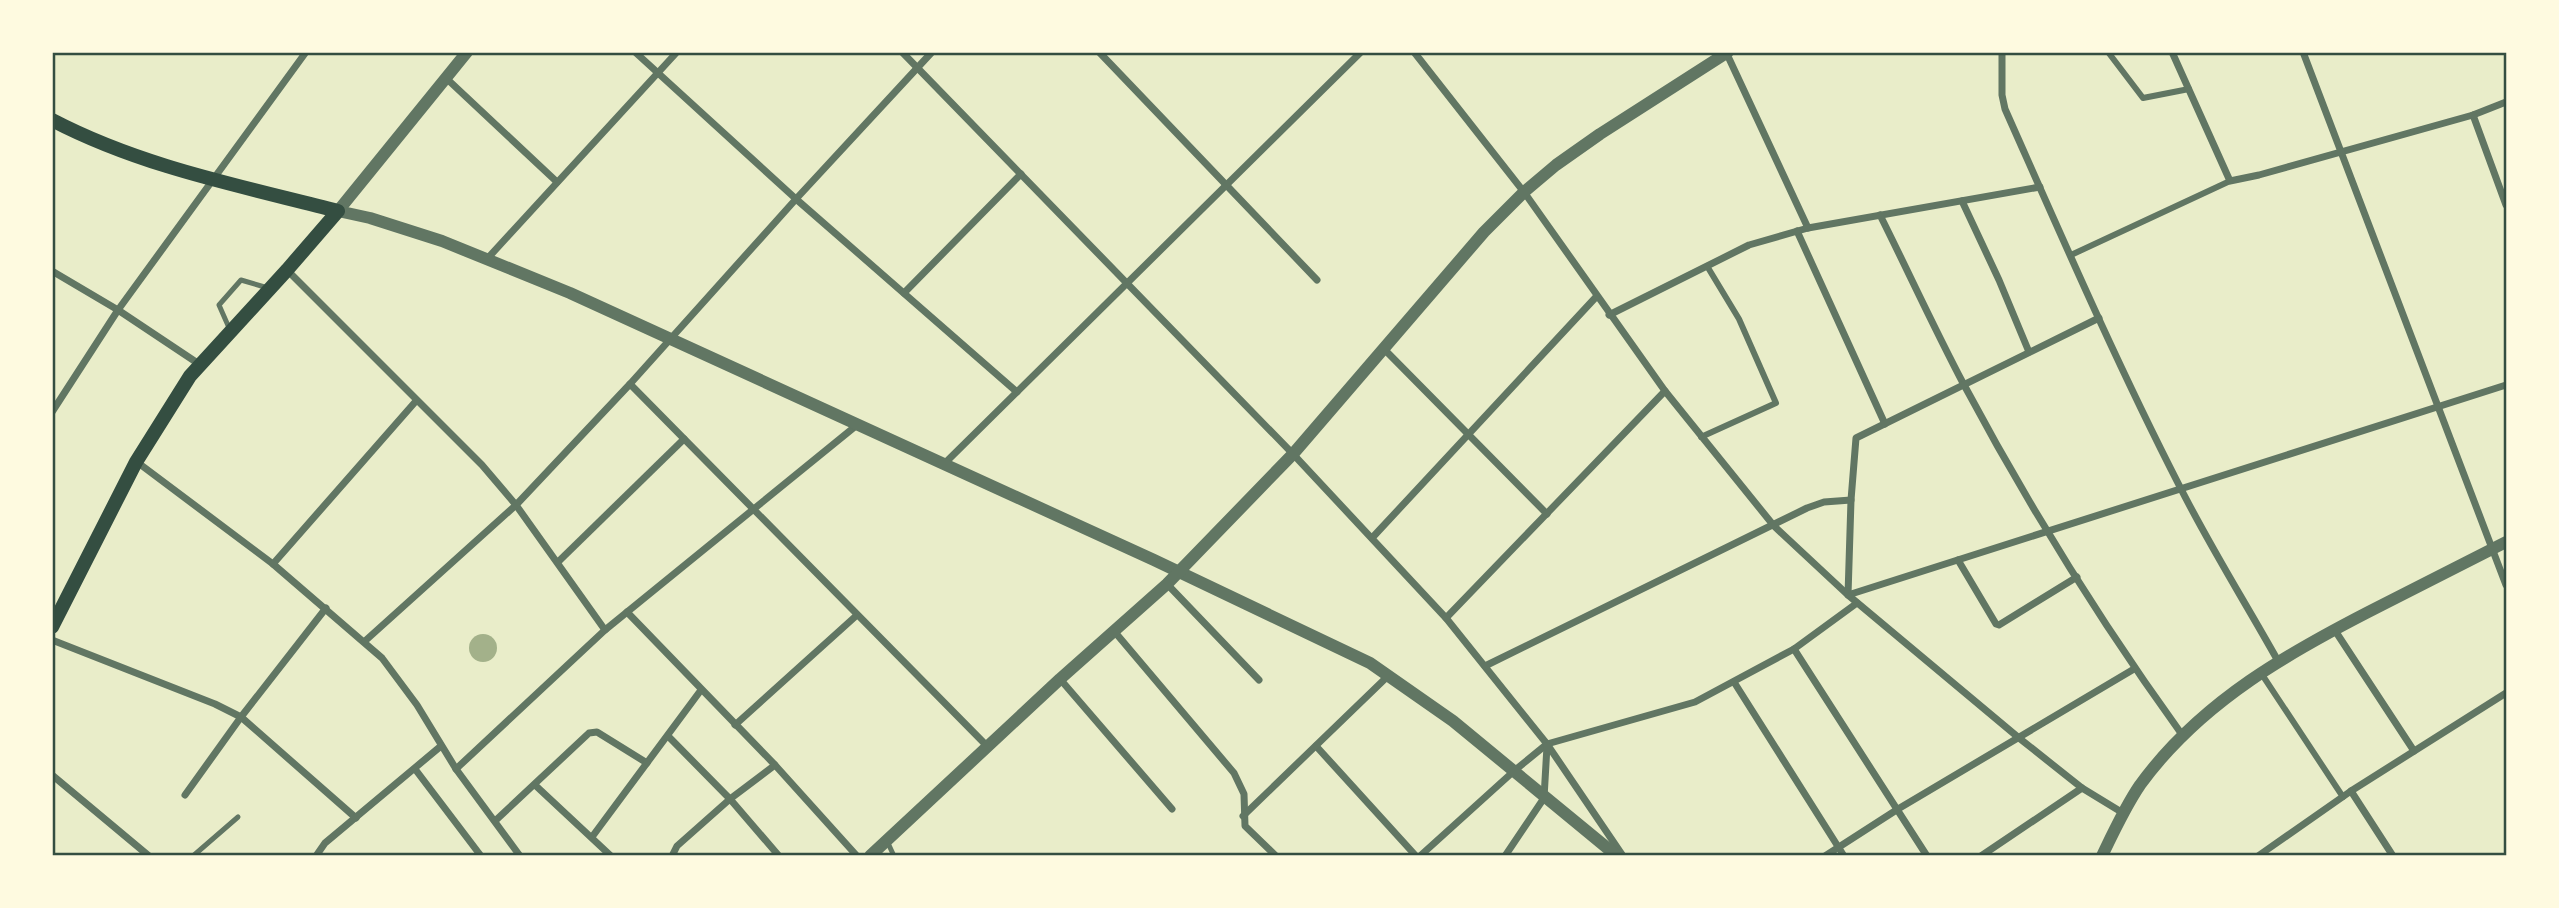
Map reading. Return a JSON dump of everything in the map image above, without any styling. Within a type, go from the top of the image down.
[{"type":"main road","points":[[52,120],[122,153],[214,180],[338,211],[199,365],[136,462],[52,627]]},
{"type":"street","points":[[54,407],[118,310],[306,52]]},
{"type":"street","points":[[467,52],[338,211],[412,231],[570,293],[1179,571],[1353,654],[1390,675],[1453,721],[1617,856]]},
{"type":"street","points":[[635,52],[796,199],[1017,391]]},
{"type":"street","points":[[487,259],[677,52]]},
{"type":"street","points":[[902,52],[1293,454],[1446,618],[1547,744],[1623,856]]},
{"type":"street","points":[[365,642],[516,505],[630,384],[932,52]]},
{"type":"street","points":[[1099,52],[1317,280]]},
{"type":"street","points":[[944,465],[1361,52]]},
{"type":"street","points":[[1414,52],[1524,192],[1665,391],[1773,526],[1847,595],[2020,738],[2082,788],[2123,813]]},
{"type":"street","points":[[2002,52],[2001,82],[2005,109],[2099,318],[2180,488],[2278,661]]},
{"type":"street","points":[[2108,52],[2143,98],[2189,89]]},
{"type":"street","points":[[2172,52],[2230,181]]},
{"type":"street","points":[[2304,52],[2507,585]]},
{"type":"street","points":[[870,856],[1060,679],[1167,584],[1293,454],[1485,232],[1524,192],[1600,134],[1727,53],[1808,228]]},
{"type":"street","points":[[446,78],[558,183]]},
{"type":"street","points":[[2071,255],[2230,181],[2473,115],[2507,102]]},
{"type":"street","points":[[2473,115],[2507,205]]},
{"type":"street","points":[[904,293],[1021,174]]},
{"type":"street","points":[[1609,315],[1761,240],[1808,228],[2040,187]]},
{"type":"street","points":[[1962,201],[2029,352]]},
{"type":"street","points":[[1880,215],[1964,383],[2048,532],[2134,669],[2183,737]]},
{"type":"street","points":[[1797,231],[1885,424]]},
{"type":"street","points":[[1701,438],[1776,403],[1739,319],[1707,266]]},
{"type":"street","points":[[287,270],[462,444],[516,505],[605,630]]},
{"type":"street","points":[[52,271],[118,310],[199,365]]},
{"type":"street","points":[[1372,538],[1596,297]]},
{"type":"street","points":[[1847,595],[1850,500],[1856,438],[2099,318]]},
{"type":"street","points":[[1385,350],[1547,514]]},
{"type":"street","points":[[630,384],[988,747]]},
{"type":"street","points":[[1847,595],[2507,385]]},
{"type":"street","points":[[1446,618],[1665,391]]},
{"type":"street","points":[[272,564],[416,401]]},
{"type":"street","points":[[456,769],[605,630],[857,425]]},
{"type":"street","points":[[558,562],[684,439]]},
{"type":"street","points":[[136,462],[272,564],[382,658],[402,683],[456,769],[520,856]]},
{"type":"street","points":[[1485,666],[1817,504],[1850,500]]},
{"type":"street","points":[[2102,856],[2123,813],[2152,769],[2220,701],[2260,671],[2334,629],[2507,542]]},
{"type":"street","points":[[1958,560],[1999,625],[2077,578]]},
{"type":"street","points":[[1167,584],[1259,680]]},
{"type":"street","points":[[1316,746],[1418,856],[1547,744],[1695,702],[1794,649],[1857,603]]},
{"type":"street","points":[[185,796],[241,717],[326,608]]},
{"type":"street","points":[[627,612],[775,765],[857,856]]},
{"type":"street","points":[[735,725],[857,615]]},
{"type":"street","points":[[2334,629],[2414,751]]},
{"type":"street","points":[[1114,631],[1234,773],[1244,794],[1245,826],[1276,856]]},
{"type":"street","points":[[52,639],[241,717],[356,818]]},
{"type":"street","points":[[1794,649],[1927,856]]},
{"type":"street","points":[[1825,856],[1898,809],[2134,669]]},
{"type":"street","points":[[2260,671],[2343,797]]},
{"type":"street","points":[[1243,816],[1390,675]]},
{"type":"street","points":[[1060,679],[1172,809]]},
{"type":"street","points":[[1734,682],[1844,856]]},
{"type":"street","points":[[592,837],[701,690]]},
{"type":"street","points":[[2258,856],[2351,791],[2507,693]]},
{"type":"street","points":[[495,821],[589,733],[597,733],[647,764]]},
{"type":"street","points":[[668,736],[730,799],[779,856]]},
{"type":"street","points":[[1505,856],[1544,798],[1547,744]]},
{"type":"street","points":[[316,856],[325,843],[441,746]]},
{"type":"street","points":[[672,856],[677,846],[730,799],[775,765]]},
{"type":"street","points":[[415,769],[481,856]]},
{"type":"street","points":[[52,775],[149,856]]},
{"type":"street","points":[[535,785],[611,856]]},
{"type":"street","points":[[1981,856],[2082,788]]},
{"type":"street","points":[[2351,791],[2393,856]]},
{"type":"lane","points":[[230,330],[219,306],[241,280],[270,288]]},
{"type":"lane","points":[[193,856],[238,817]]},
{"type":"lane","points":[[887,841],[894,856]]},
{"type":"shaded area","points":[[483,634],[493,638],[497,648],[493,658],[483,662],[473,658],[469,648],[473,638]]}]
